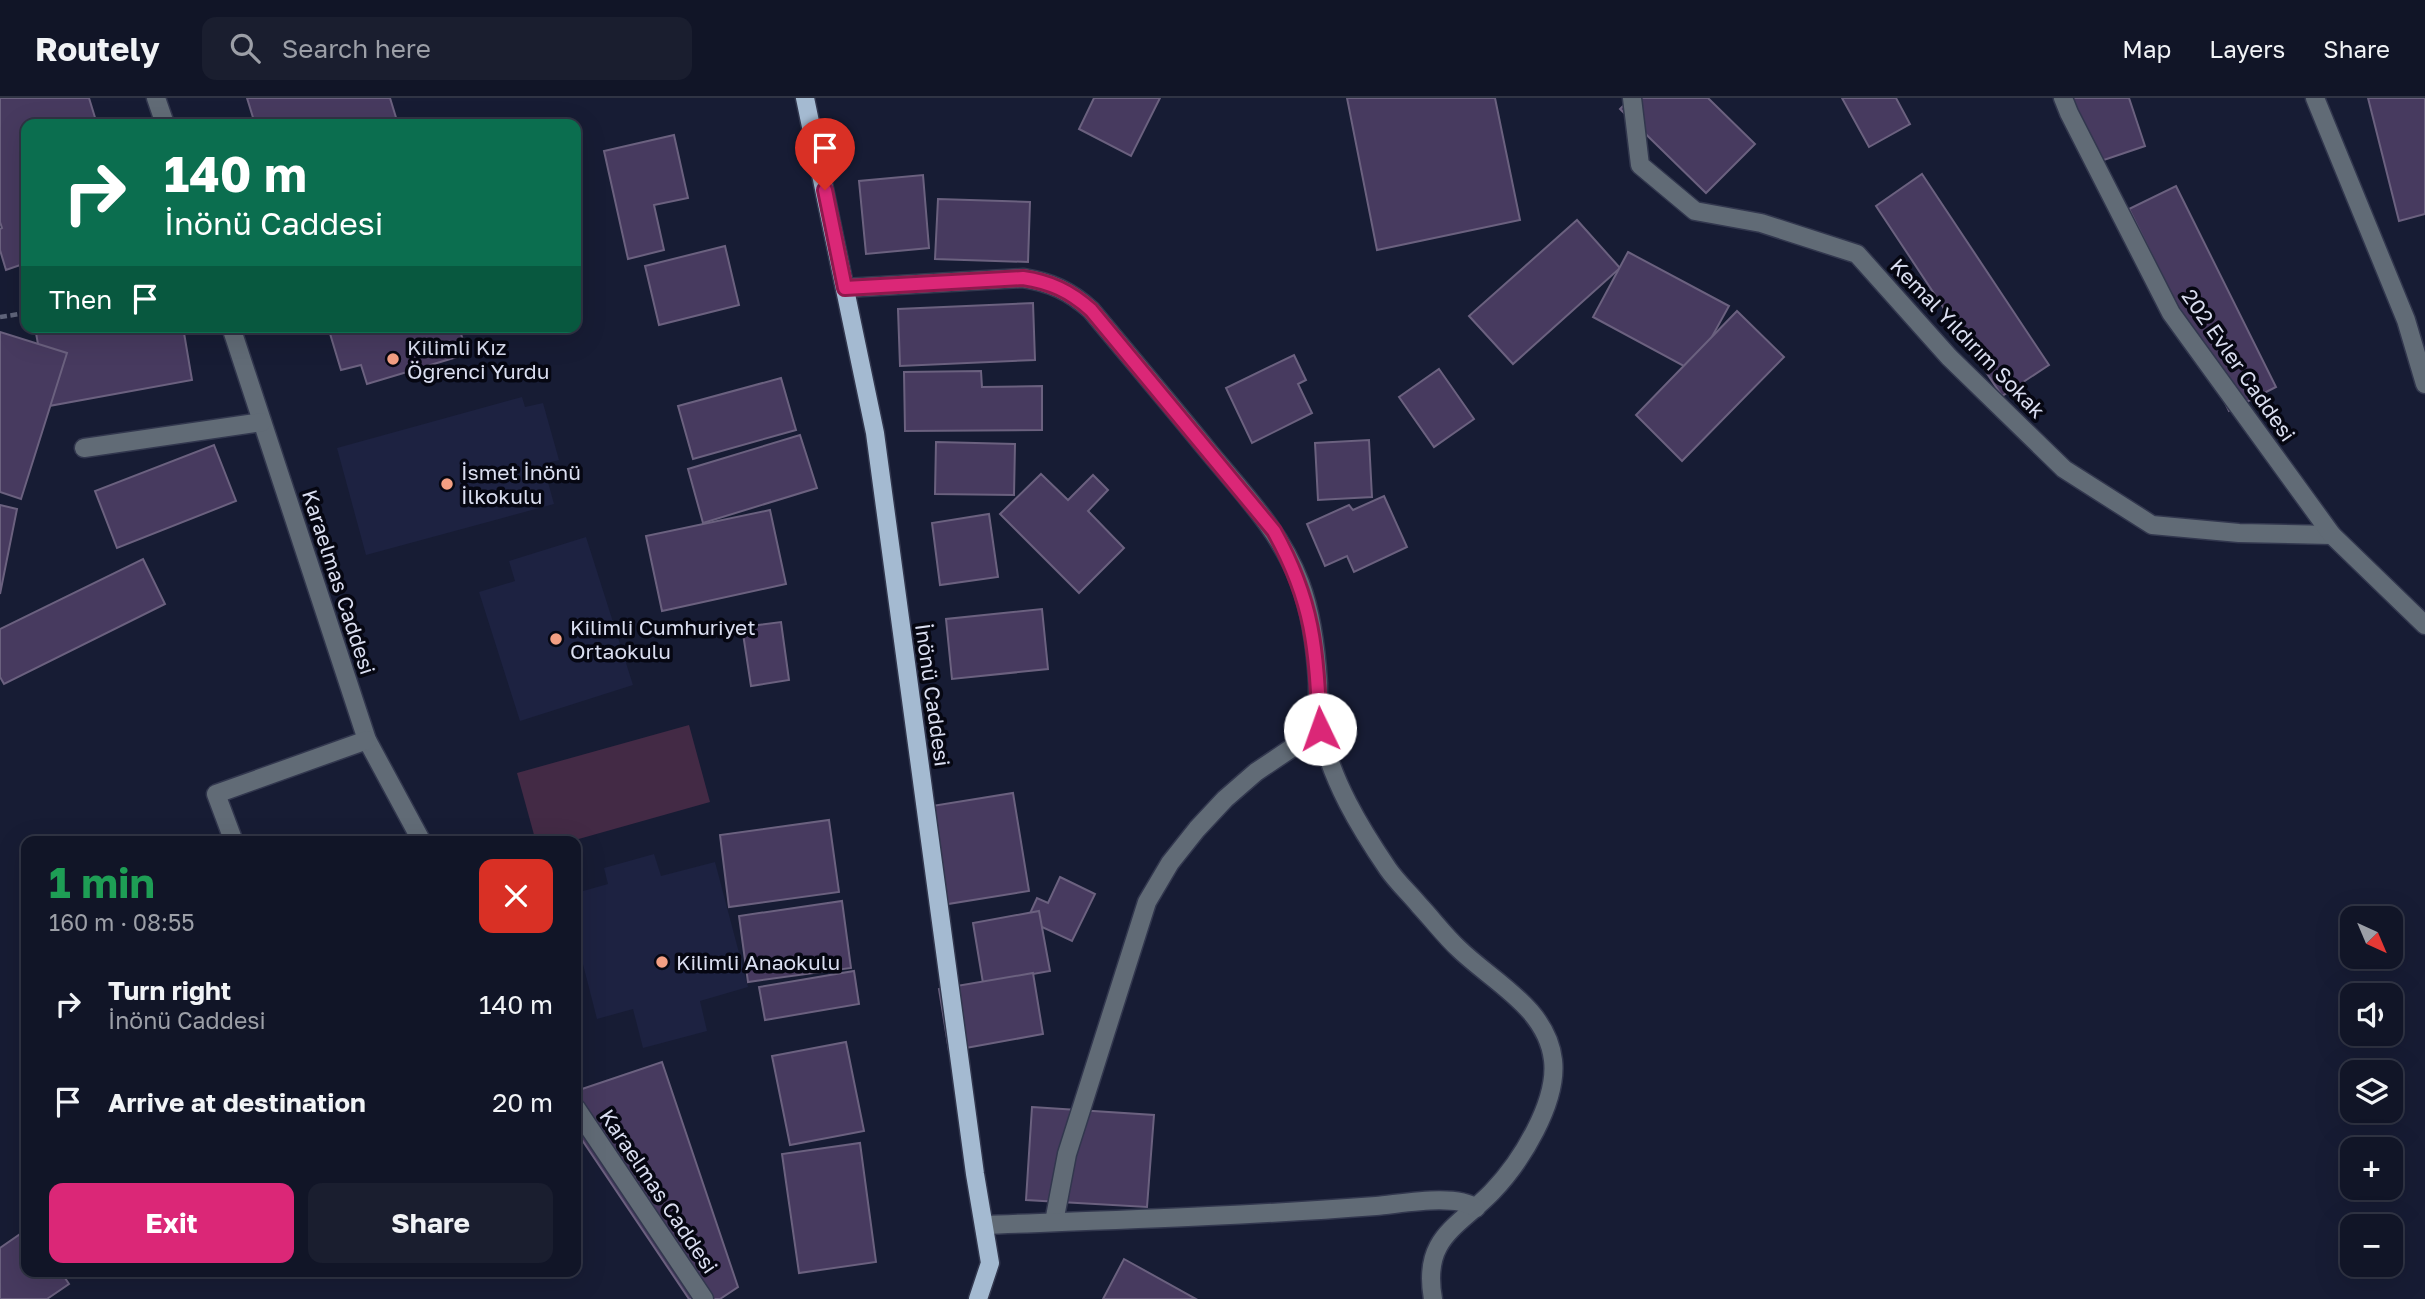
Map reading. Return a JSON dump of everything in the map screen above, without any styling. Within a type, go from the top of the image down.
[{"type":"main road","name":"İnönü Caddesi","points":[[805,98],[875,433],[975,1174],[990,1263],[978,1299]]},
{"type":"street","points":[[156,98],[163,119]]},
{"type":"street","name":"Kemal Yıldırım Sokak","points":[[1632,98],[1640,165],[1695,211],[1761,223],[1857,254],[1949,357],[2064,469],[2152,525],[2239,533],[2332,535]]},
{"type":"street","name":"202 Evler Caddesi","points":[[2063,98],[2171,313],[2332,535],[2425,625]]},
{"type":"street","points":[[2315,98],[2406,320],[2425,384]]},
{"type":"street","points":[[845,288],[1023,278],[1044,281],[1077,297],[1091,310],[1274,531],[1284,548],[1300,583],[1310,615],[1320,729],[1344,795],[1365,835],[1390,872],[1459,949],[1533,1013],[1550,1044],[1554,1062],[1553,1082],[1538,1124],[1511,1169],[1476,1208],[1457,1221],[1444,1236],[1431,1271],[1433,1299]]},
{"type":"street","name":"Karaelmas Caddesi","points":[[233,333],[367,740],[419,836]]},
{"type":"street","points":[[84,448],[262,422]]},
{"type":"street","points":[[1054,1222],[1067,1154],[1147,902],[1170,863],[1225,799],[1256,772],[1320,729]]},
{"type":"street","points":[[232,836],[216,794],[367,740]]},
{"type":"street","name":"Karaelmas Caddesi","points":[[581,1115],[704,1299]]},
{"type":"street","points":[[984,1225],[1321,1210],[1436,1201],[1468,1203],[1476,1208]]},
{"type":"path","points":[[0,317],[21,314]]},
{"type":"shaded area","name":"İsmet İnönü İlkokulu","points":[[522,397],[525,407],[543,403],[559,460],[543,464],[554,504],[366,555],[337,448]]},
{"type":"shaded area","name":"Kilimli Cumhuriyet Ortaokulu","points":[[586,537],[633,685],[520,721],[479,592],[515,581],[509,561]]},
{"type":"shaded area","points":[[689,725],[710,802],[581,838],[581,836],[534,836],[517,773]]},
{"type":"shaded area","name":"Kilimli Anaokulu","points":[[654,854],[661,876],[715,862],[748,987],[700,1001],[707,1031],[643,1048],[633,1009],[597,1019],[581,957],[581,892],[608,884],[604,868]]},
{"type":"building","points":[[0,98],[89,98],[95,119],[21,119],[21,265],[6,270],[0,250]]},
{"type":"building","points":[[247,98],[390,98],[396,119],[253,119]]},
{"type":"building","points":[[1094,98],[1160,98],[1131,156],[1079,129]]},
{"type":"building","points":[[1347,98],[1495,98],[1520,220],[1377,250]]},
{"type":"building","points":[[1631,98],[1708,98],[1755,144],[1706,193],[1620,109]]},
{"type":"building","points":[[1842,98],[1896,98],[1910,124],[1869,147]]},
{"type":"building","points":[[2067,98],[2129,98],[2145,146],[2089,165]]},
{"type":"building","points":[[2368,98],[2425,98],[2425,214],[2399,221]]},
{"type":"building","points":[[674,135],[688,198],[654,205],[664,250],[628,259],[604,151]]},
{"type":"building","points":[[1922,174],[2049,365],[2002,396],[1876,206]]},
{"type":"building","points":[[923,175],[929,248],[866,254],[859,181]]},
{"type":"building","points":[[2176,186],[2276,387],[2229,411],[2129,209]]},
{"type":"building","points":[[938,199],[1030,202],[1028,262],[935,259]]},
{"type":"building","points":[[1577,220],[1620,268],[1513,364],[1469,316]]},
{"type":"building","points":[[725,246],[739,305],[659,325],[645,266]]},
{"type":"building","points":[[1628,252],[1729,306],[1693,371],[1593,317]]},
{"type":"building","points":[[1033,303],[1035,360],[900,366],[898,309]]},
{"type":"building","points":[[1737,311],[1784,357],[1682,461],[1636,415]]},
{"type":"building","points":[[0,332],[67,353],[21,499],[0,492]]},
{"type":"building","points":[[36,333],[184,333],[192,380],[49,406]]},
{"type":"building","name":"Kilimli Kız Öğrenci Yurdu","points":[[330,333],[461,333],[467,354],[367,384],[361,365],[341,370]]},
{"type":"building","points":[[1294,355],[1306,380],[1298,384],[1312,413],[1252,443],[1226,388]]},
{"type":"building","points":[[1439,369],[1474,419],[1434,447],[1399,397]]},
{"type":"building","points":[[981,371],[982,387],[1042,386],[1042,430],[905,431],[904,372]]},
{"type":"building","points":[[781,378],[796,430],[693,459],[678,406]]},
{"type":"building","points":[[800,435],[817,488],[703,523],[688,469]]},
{"type":"building","points":[[1369,440],[1372,497],[1318,500],[1315,443]]},
{"type":"building","points":[[936,442],[1015,444],[1014,495],[935,494]]},
{"type":"building","points":[[214,445],[236,501],[117,548],[95,491]]},
{"type":"building","points":[[1041,474],[1068,500],[1093,475],[1108,490],[1088,511],[1124,548],[1079,593],[1000,514]]},
{"type":"building","points":[[1384,496],[1407,547],[1354,572],[1347,556],[1325,566],[1307,524],[1349,505],[1353,510]]},
{"type":"building","points":[[0,505],[17,509],[0,594]]},
{"type":"building","points":[[770,510],[786,584],[662,611],[646,536]]},
{"type":"building","points":[[989,514],[998,577],[940,585],[932,523]]},
{"type":"building","points":[[143,559],[165,604],[4,684],[0,677],[0,629]]},
{"type":"building","points":[[1042,609],[1048,669],[952,679],[946,619]]},
{"type":"building","points":[[781,622],[789,680],[751,686],[742,627]]},
{"type":"building","points":[[1013,793],[1029,891],[948,904],[932,806]]},
{"type":"building","points":[[829,820],[839,892],[729,907],[720,835]]},
{"type":"building","points":[[1060,877],[1095,894],[1072,941],[1027,920],[1037,898],[1048,903]]},
{"type":"building","points":[[842,901],[851,968],[748,982],[739,916]]},
{"type":"building","points":[[1039,911],[1050,971],[983,983],[973,923]]},
{"type":"building","points":[[854,971],[859,1004],[765,1020],[759,987]]},
{"type":"building","points":[[1033,973],[1043,1034],[949,1051],[939,989]]},
{"type":"building","points":[[846,1042],[864,1131],[790,1145],[772,1056]]},
{"type":"building","points":[[662,1062],[738,1287],[720,1299],[689,1299],[581,1138],[581,1089]]},
{"type":"building","points":[[1032,1107],[1154,1115],[1147,1207],[1026,1200]]},
{"type":"building","points":[[860,1143],[876,1262],[799,1273],[782,1154]]},
{"type":"building","points":[[21,1233],[21,1277],[64,1277],[69,1284],[47,1299],[0,1299],[0,1248]]},
{"type":"building","points":[[1124,1259],[1196,1299],[1103,1299]]},
{"type":"place","name":"Kilimli Kız Öğrenci Yurdu","points":[[393,359]]},
{"type":"place","name":"İsmet İnönü İlkokulu","points":[[447,484]]},
{"type":"place","name":"Kilimli Cumhuriyet Ortaokulu","points":[[556,639]]},
{"type":"place","name":"Kilimli Anaokulu","points":[[662,962]]},
{"type":"route","points":[[825,190],[845,288],[1023,278],[1044,281],[1061,288],[1077,297],[1091,310],[1274,531],[1288,556],[1310,615],[1320,729]]}]
